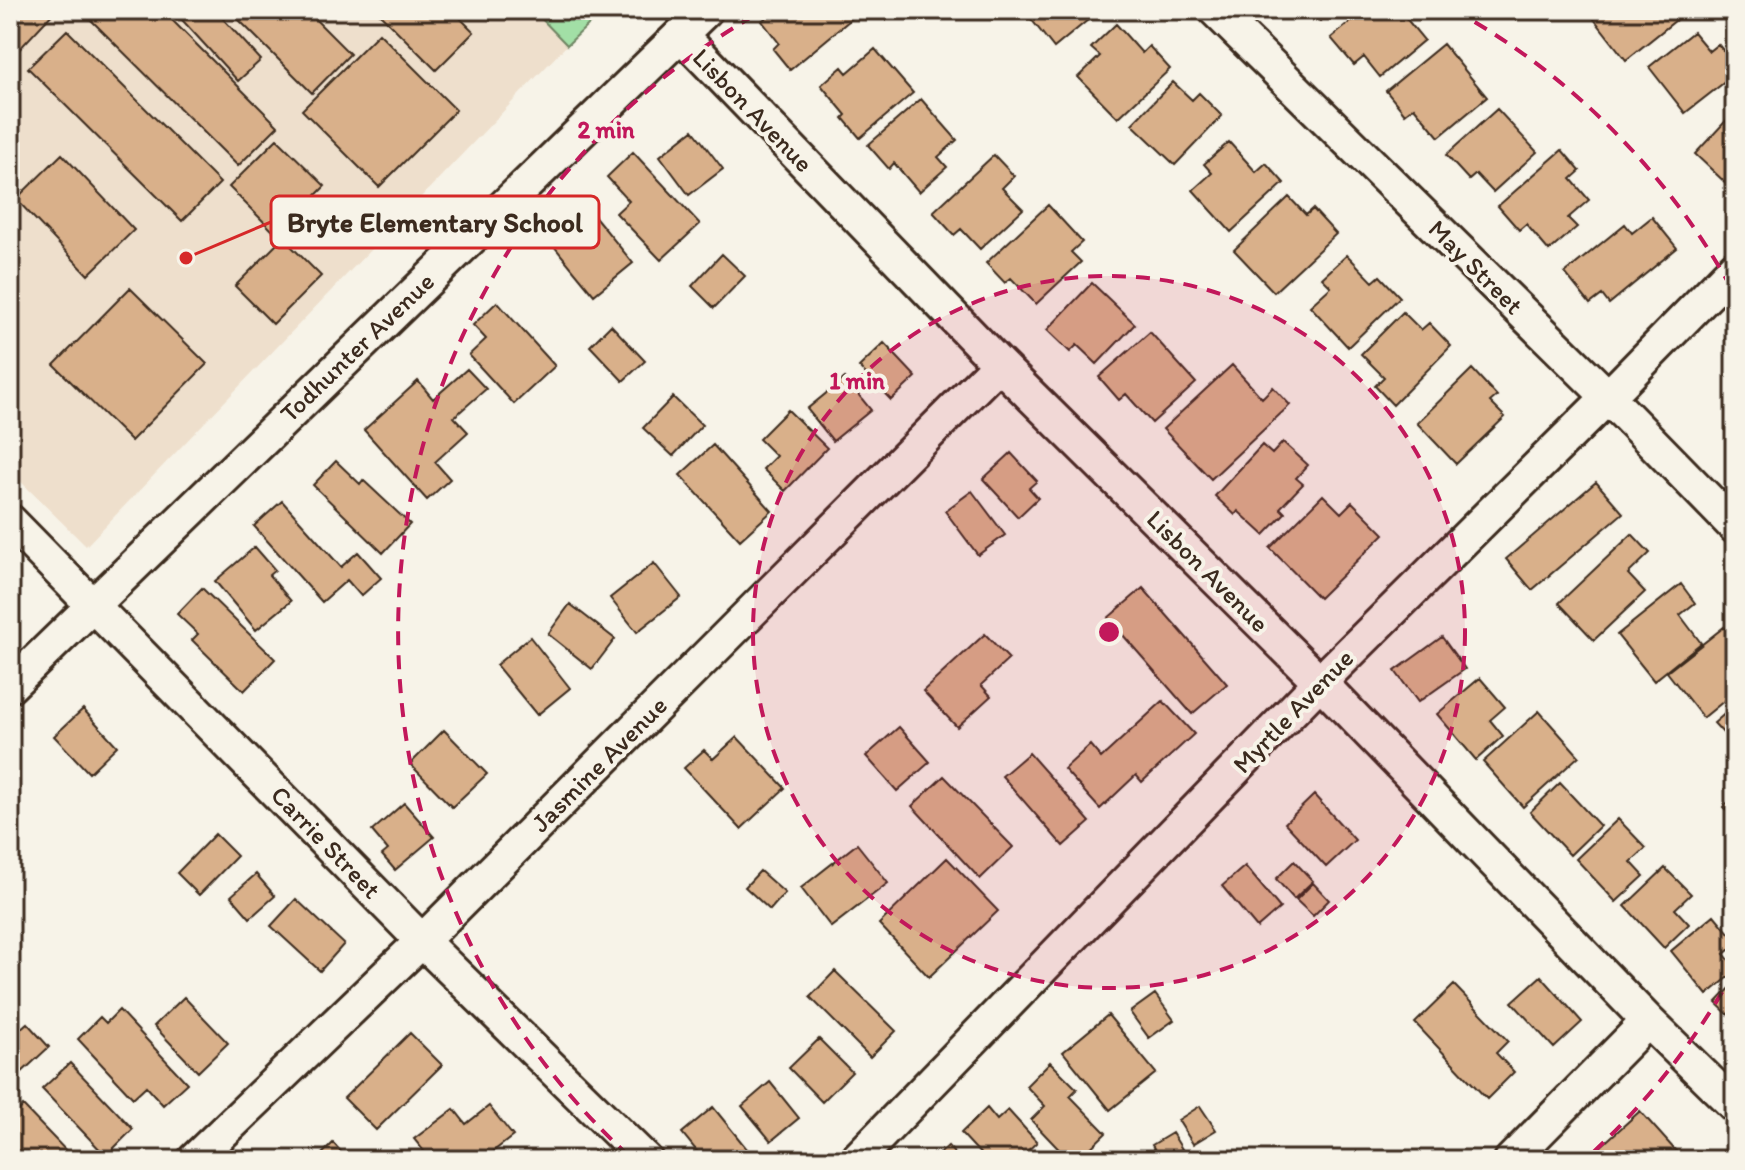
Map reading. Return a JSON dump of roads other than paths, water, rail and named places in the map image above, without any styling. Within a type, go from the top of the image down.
[{"type":"street","name":"Todhunter Avenue","points":[[10,686],[92,603],[706,10]]},
{"type":"street","name":"May Street","points":[[1215,10],[1608,397],[1735,527]]},
{"type":"street","name":"Lisbon Avenue","points":[[681,35],[999,364],[1320,682],[1648,1021],[1735,1106]]},
{"type":"street","name":"Myrtle Avenue","points":[[856,1160],[1320,682],[1735,267]]},
{"type":"street","name":"Jasmine Avenue","points":[[194,1160],[422,941],[999,364]]},
{"type":"street","name":"Carrie Street","points":[[10,521],[422,941],[646,1160]]},
{"type":"street","points":[[1511,1160],[1648,1021]]},
{"type":"place","name":"Bryte Elementary School","points":[[186,258]]}]
